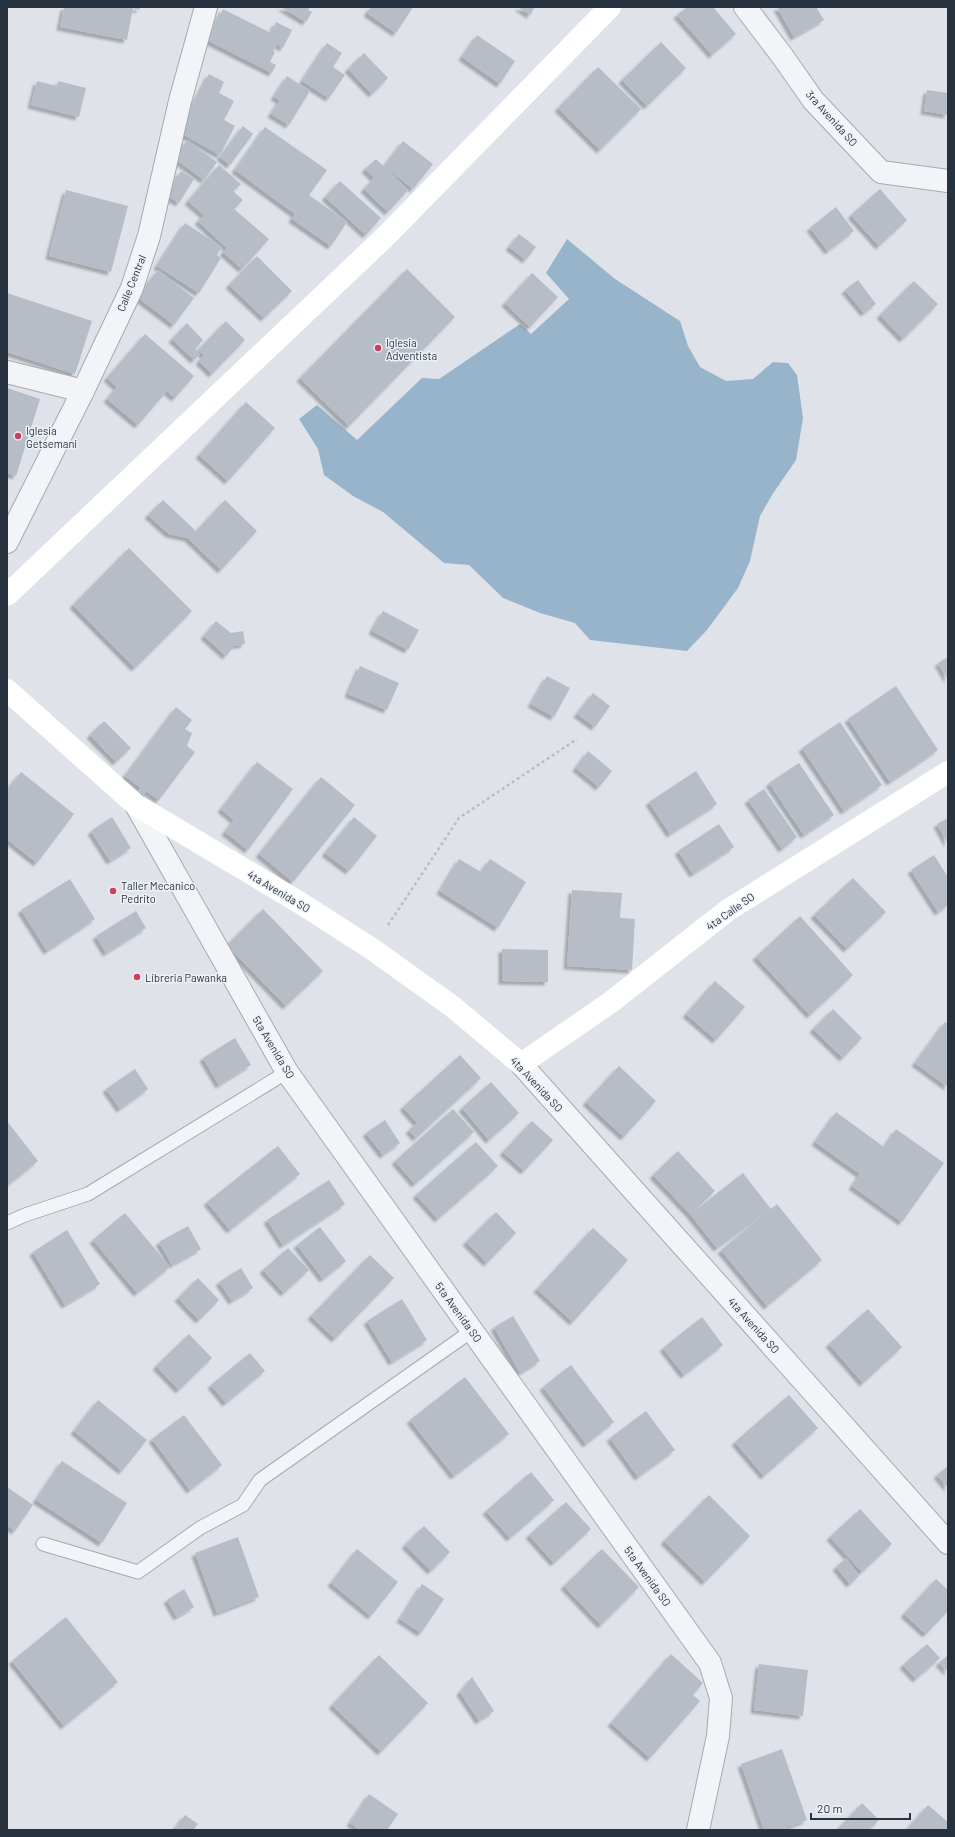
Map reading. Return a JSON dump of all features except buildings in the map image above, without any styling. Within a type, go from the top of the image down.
[{"type":"street","name":"Calle Central","points":[[7,542],[83,392],[132,288],[149,236],[180,101],[206,7]]},
{"type":"street","points":[[7,595],[385,237],[610,7]]},
{"type":"street","name":"3ra Avenida SO","points":[[745,7],[784,57],[813,100],[881,172],[948,181]]},
{"type":"street","points":[[7,372],[83,392]]},
{"type":"street","name":"4ta Avenida SO","points":[[7,690],[136,805],[302,904],[372,949],[453,1007],[521,1064],[948,1543]]},
{"type":"street","name":"4ta Calle SO","points":[[521,1064],[611,1002],[728,910],[948,772]]},
{"type":"street","name":"5ta Avenida SO","points":[[136,805],[287,1072],[710,1663],[721,1698],[718,1736],[698,1830]]},
{"type":"lane","points":[[7,1223],[25,1215],[88,1194],[287,1072]]},
{"type":"lane","points":[[42,1544],[138,1572],[200,1528],[243,1505],[260,1480],[473,1330]]},
{"type":"path","points":[[372,949],[459,818],[577,739]]},
{"type":"water","points":[[567,239],[615,279],[680,321],[688,346],[700,367],[726,381],[753,379],[773,362],[788,363],[797,375],[803,418],[796,460],[772,495],[760,516],[750,561],[738,588],[707,630],[687,651],[590,640],[575,623],[540,613],[503,598],[469,565],[444,563],[383,512],[353,496],[324,475],[318,449],[299,419],[317,405],[357,440],[422,378],[439,379],[520,324],[531,334],[569,299],[546,273]]},
{"type":"place","name":"Iglesia Adventista","points":[[378,348]]},
{"type":"place","name":"Iglesia Getsemani","points":[[18,436]]},
{"type":"place","name":"Taller Mecanico Pedrito","points":[[113,891]]},
{"type":"place","name":"Libreria Pawanka","points":[[137,977]]}]
